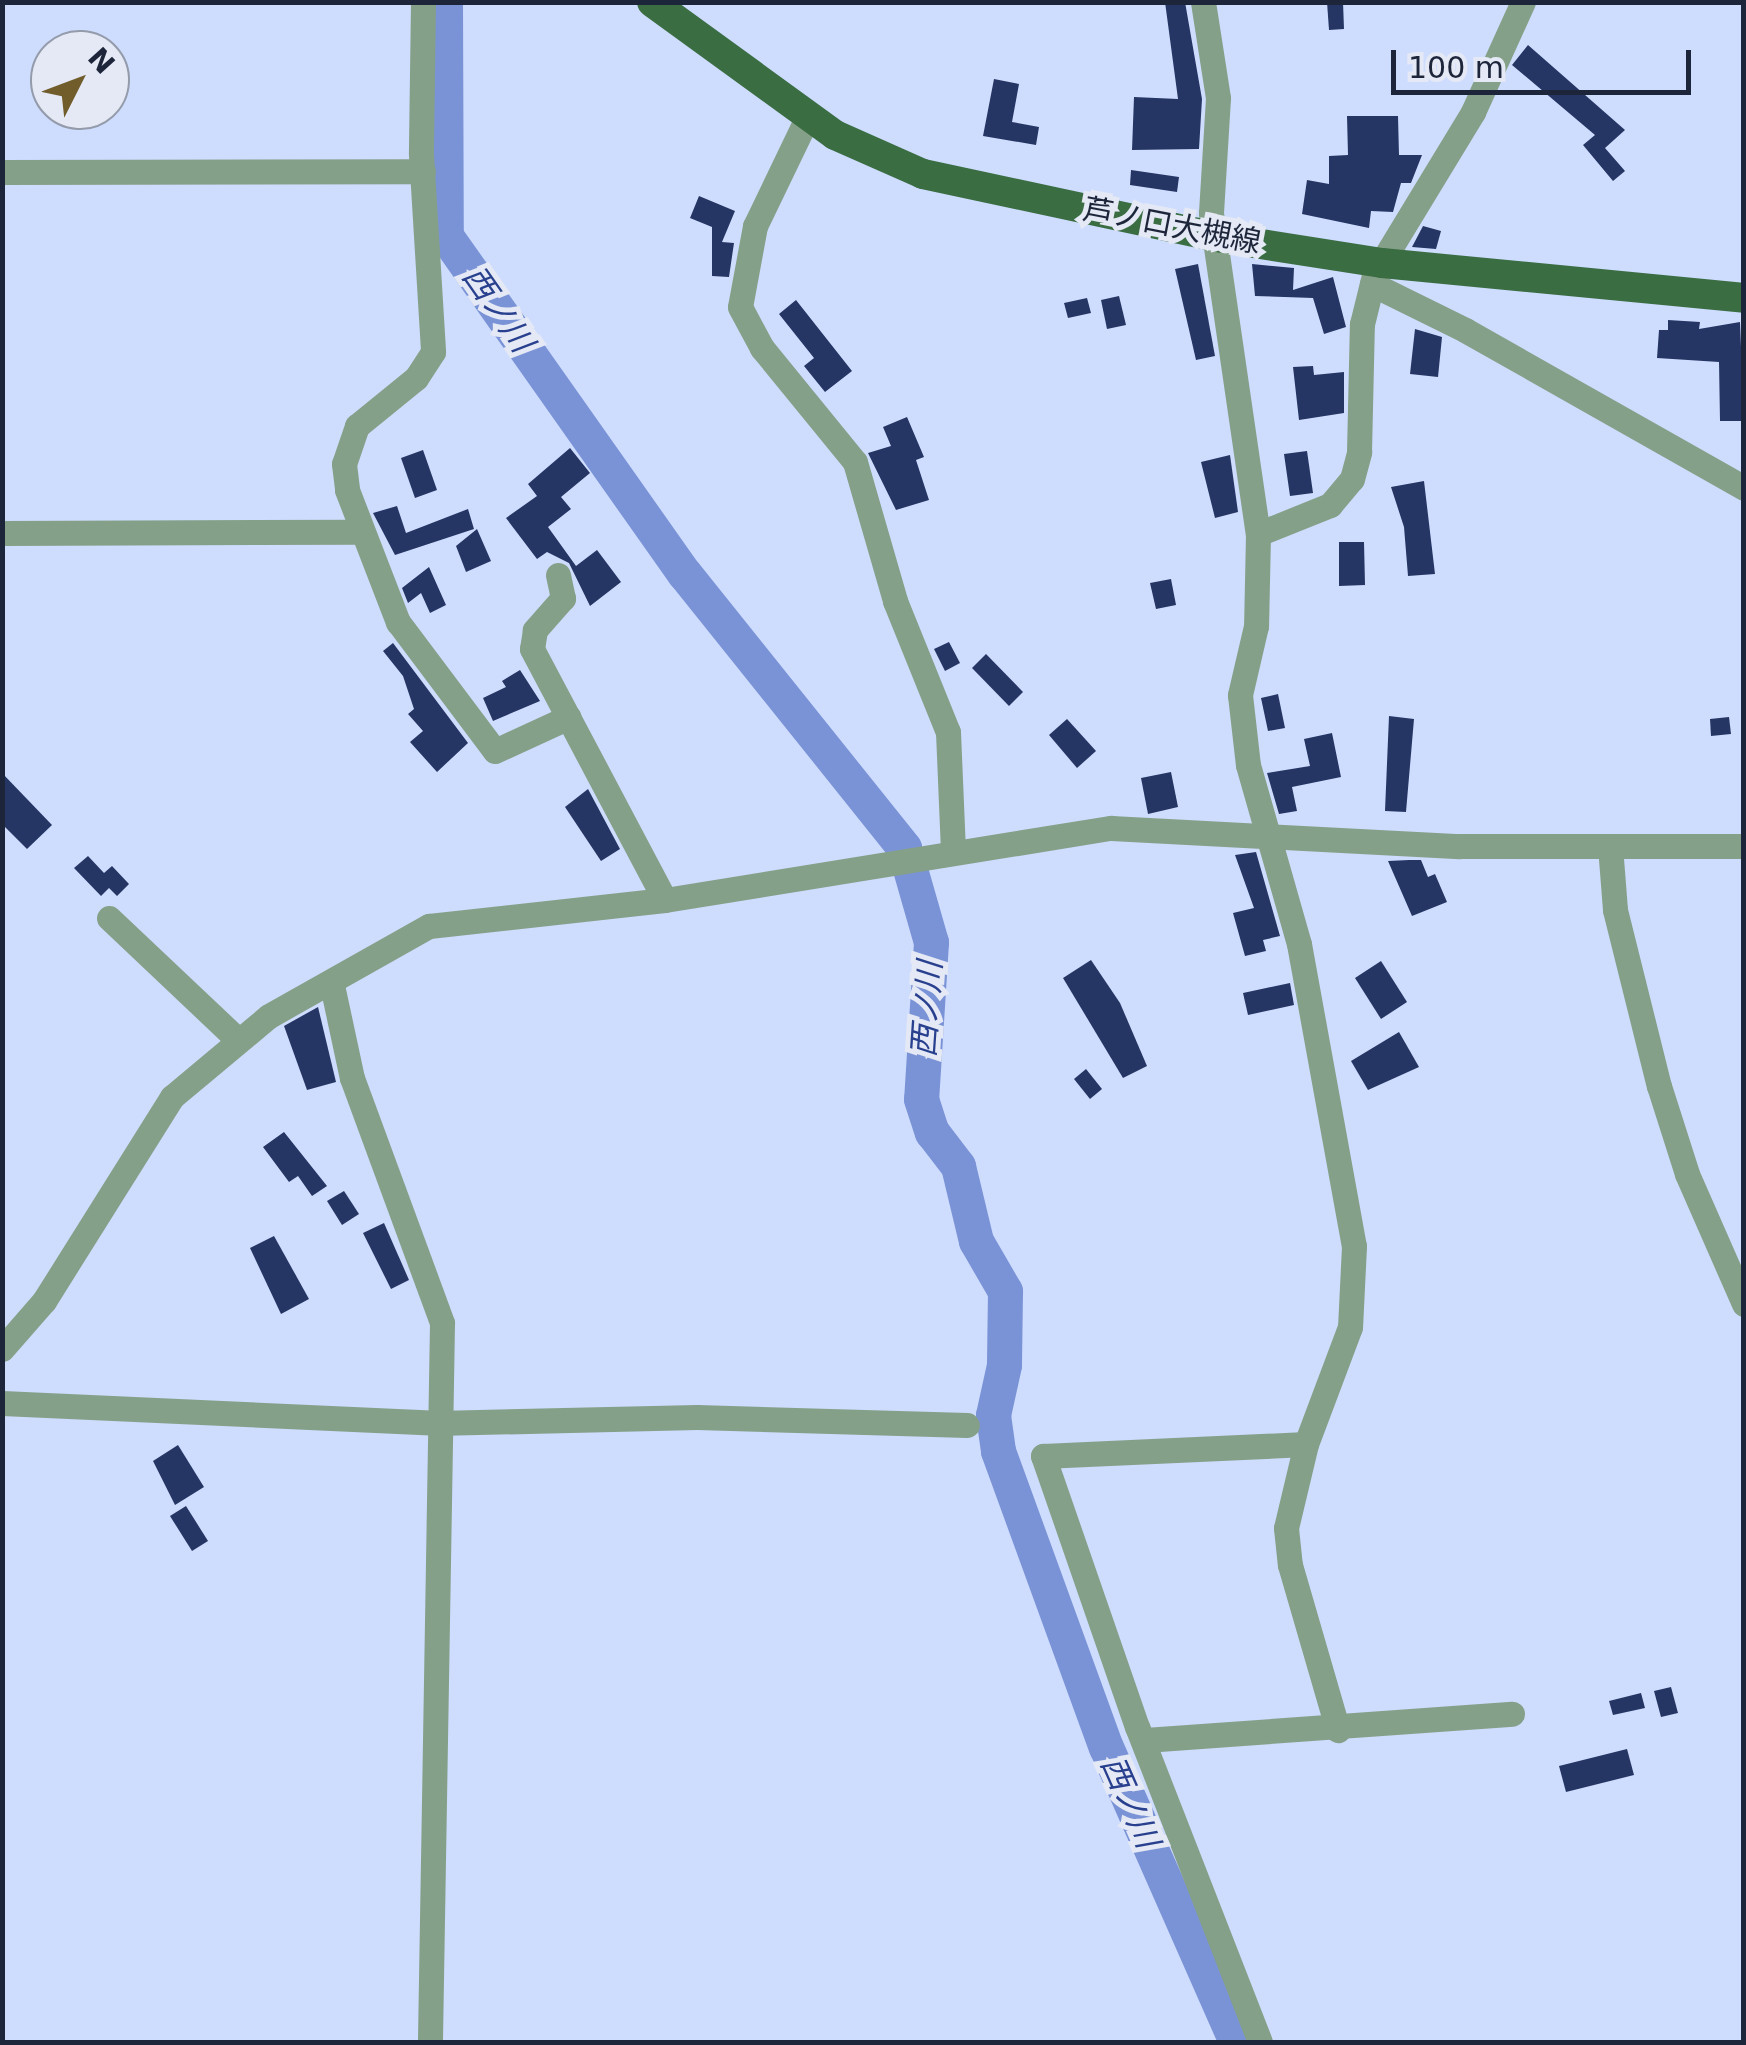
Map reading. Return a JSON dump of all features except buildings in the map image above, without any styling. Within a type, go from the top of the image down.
[{"type":"main road","name":"芦ノ口大槻線","points":[[652,2],[808,116],[862,151],[908,169],[1377,274],[1744,298]]},
{"type":"street","points":[[424,2],[423,172],[433,352],[416,378],[356,426],[347,448],[347,490],[360,532],[398,622],[495,752],[569,717]]},
{"type":"street","points":[[1203,2],[1217,67],[1216,237],[1258,534],[1256,626],[1240,695],[1248,765],[1314,1013],[1354,1246],[1350,1328],[1306,1444],[1288,1510],[1287,1546],[1338,1730]]},
{"type":"street","points":[[1258,534],[1330,505],[1352,480],[1359,452],[1362,324],[1377,274],[1473,112],[1523,2]]},
{"type":"street","points":[[808,116],[755,226],[740,307],[762,348],[855,462],[895,601],[948,732],[953,852]]},
{"type":"street","points":[[2,172],[423,172]]},
{"type":"street","points":[[1377,274],[1465,330],[1744,488]]},
{"type":"street","points":[[2,532],[360,532]]},
{"type":"street","points":[[558,575],[562,598],[535,630],[532,650],[665,900]]},
{"type":"street","points":[[2,1349],[54,1286],[172,1098],[238,1040],[288,1003],[332,985],[430,926],[665,900],[1110,828],[1270,840],[1744,846]]},
{"type":"street","points":[[1610,846],[1615,910],[1659,1086],[1687,1174],[1744,1304]]},
{"type":"street","points":[[110,918],[238,1040]]},
{"type":"street","points":[[332,985],[337,1030],[373,1141],[436,1294],[442,1323],[436,1423],[430,2042]]},
{"type":"street","points":[[2,1402],[436,1423],[696,1417],[967,1425]]},
{"type":"street","points":[[1260,2042],[1043,1456],[1306,1444]]},
{"type":"street","points":[[1145,1740],[1338,1730],[1512,1714]]},
{"type":"waterway","name":"西ノ川","points":[[445,2],[446,236],[684,573],[904,848],[931,942],[921,1099],[932,1132],[958,1166],[976,1241],[1005,1291],[1004,1365],[993,1415],[998,1451],[1106,1747],[1236,2042]]}]
